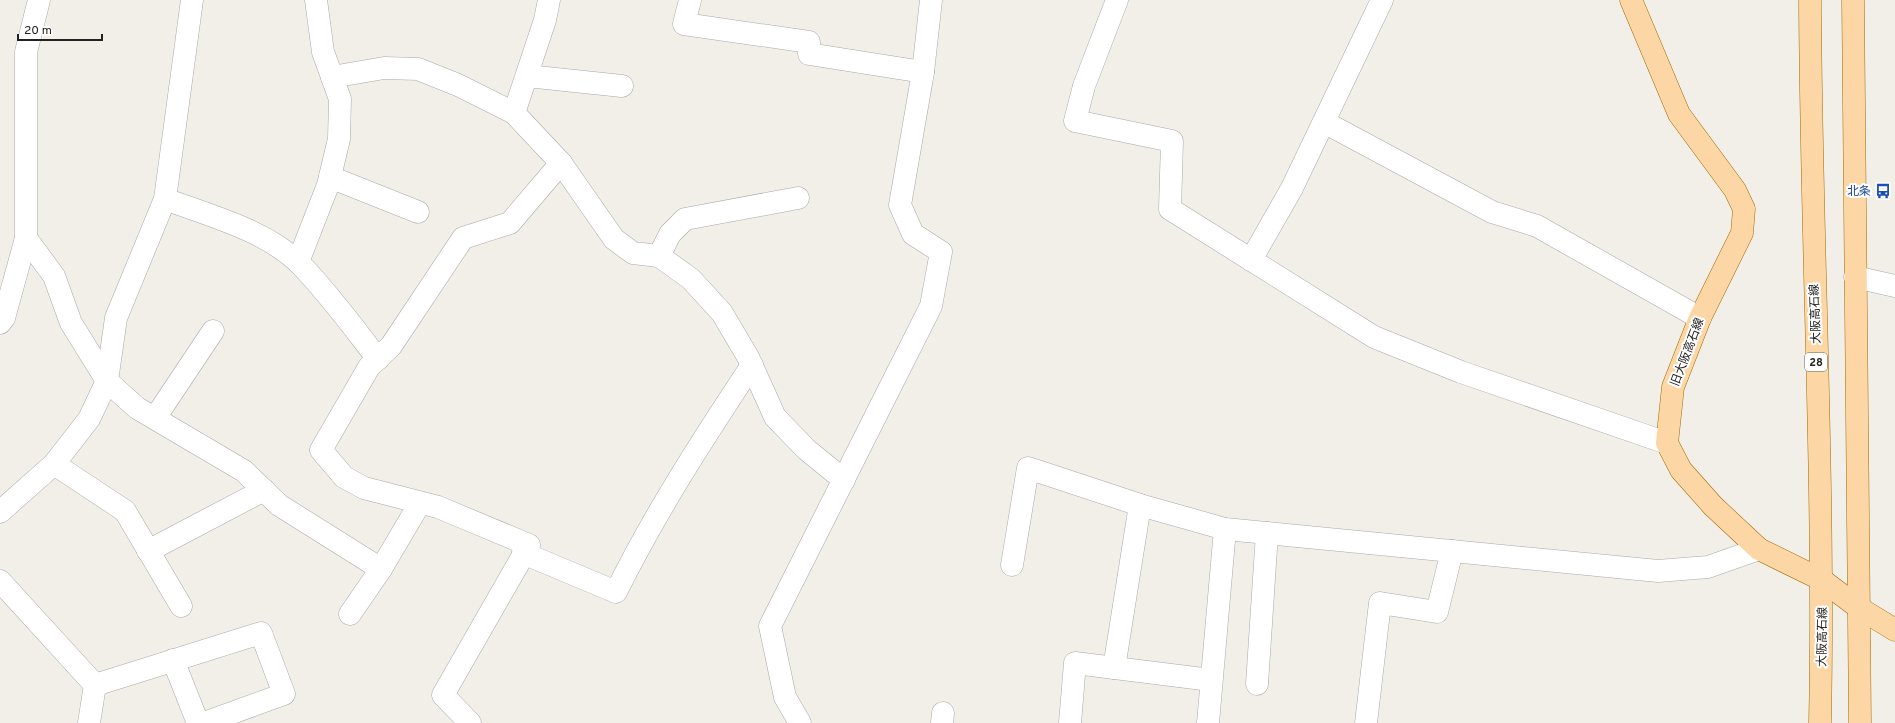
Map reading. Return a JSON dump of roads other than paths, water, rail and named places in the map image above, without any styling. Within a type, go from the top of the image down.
[{"type":"main road","name":"旧大阪高石線","points":[[1631,0],[1679,114],[1735,190],[1744,209],[1742,233],[1700,318],[1673,387],[1667,443]]},
{"type":"main road","name":"大阪高石線","points":[[1810,0],[1810,147],[1822,580],[1820,723]]},
{"type":"main road","points":[[1853,0],[1860,723]]},
{"type":"main road","points":[[1667,443],[1681,470],[1714,506],[1760,548],[1822,580],[1859,608],[1895,630]]},
{"type":"street","points":[[0,323],[4,318],[26,238],[26,52],[39,0]]},
{"type":"street","points":[[0,512],[54,464],[89,419],[108,381],[116,318],[165,199],[192,0]]},
{"type":"street","points":[[298,262],[330,176],[339,139],[340,99],[323,52],[316,0]]},
{"type":"street","points":[[514,113],[545,20],[549,0]]},
{"type":"street","points":[[690,0],[684,24],[809,42],[809,54],[923,72]]},
{"type":"street","points":[[800,723],[785,697],[770,626],[931,306],[941,252],[913,234],[900,206],[923,72],[931,0]]},
{"type":"street","points":[[1117,0],[1084,86],[1075,120],[1172,141],[1170,209],[1374,337],[1461,372],[1667,443]]},
{"type":"street","points":[[1251,260],[1292,188],[1382,0]]},
{"type":"street","points":[[332,77],[384,68],[418,69],[458,85],[514,113],[561,163],[614,239],[633,253],[659,256],[691,279],[722,313],[752,366],[775,417],[806,450],[844,480]]},
{"type":"street","points":[[527,76],[622,86]]},
{"type":"street","points":[[1324,122],[1492,212],[1537,226],[1700,318]]},
{"type":"street","points":[[470,723],[443,695],[523,553],[529,545],[438,508],[364,488],[344,477],[321,450],[369,368],[391,346],[463,238],[510,223],[561,163]]},
{"type":"street","points":[[330,176],[418,212]]},
{"type":"street","points":[[659,256],[670,234],[685,219],[798,198]]},
{"type":"street","points":[[165,199],[240,226],[278,247],[298,262],[378,359]]},
{"type":"street","points":[[26,238],[54,276],[71,323],[108,381],[137,408],[244,471],[279,505],[381,569]]},
{"type":"street","points":[[1855,277],[1895,286]]},
{"type":"street","points":[[155,418],[213,331]]},
{"type":"street","points":[[523,553],[616,592],[636,552],[691,458],[752,366]]},
{"type":"street","points":[[54,464],[125,512],[181,606]]},
{"type":"street","points":[[1012,565],[1028,468],[1140,505],[1225,529],[1658,571],[1708,567],[1760,548]]},
{"type":"street","points":[[148,551],[264,490]]},
{"type":"street","points":[[350,614],[381,569],[420,503]]},
{"type":"street","points":[[1114,668],[1140,505]]},
{"type":"street","points":[[1208,723],[1225,529]]},
{"type":"street","points":[[1257,684],[1267,533]]},
{"type":"street","points":[[1366,723],[1380,603],[1437,612],[1452,551]]},
{"type":"street","points":[[0,581],[95,685]]},
{"type":"street","points":[[95,685],[262,633],[284,694],[204,723]]},
{"type":"street","points":[[173,660],[198,723]]},
{"type":"street","points":[[1070,723],[1075,663],[1212,680]]},
{"type":"street","points":[[89,723],[95,685]]},
{"type":"place","name":"北条","points":[[1883,191]]}]
